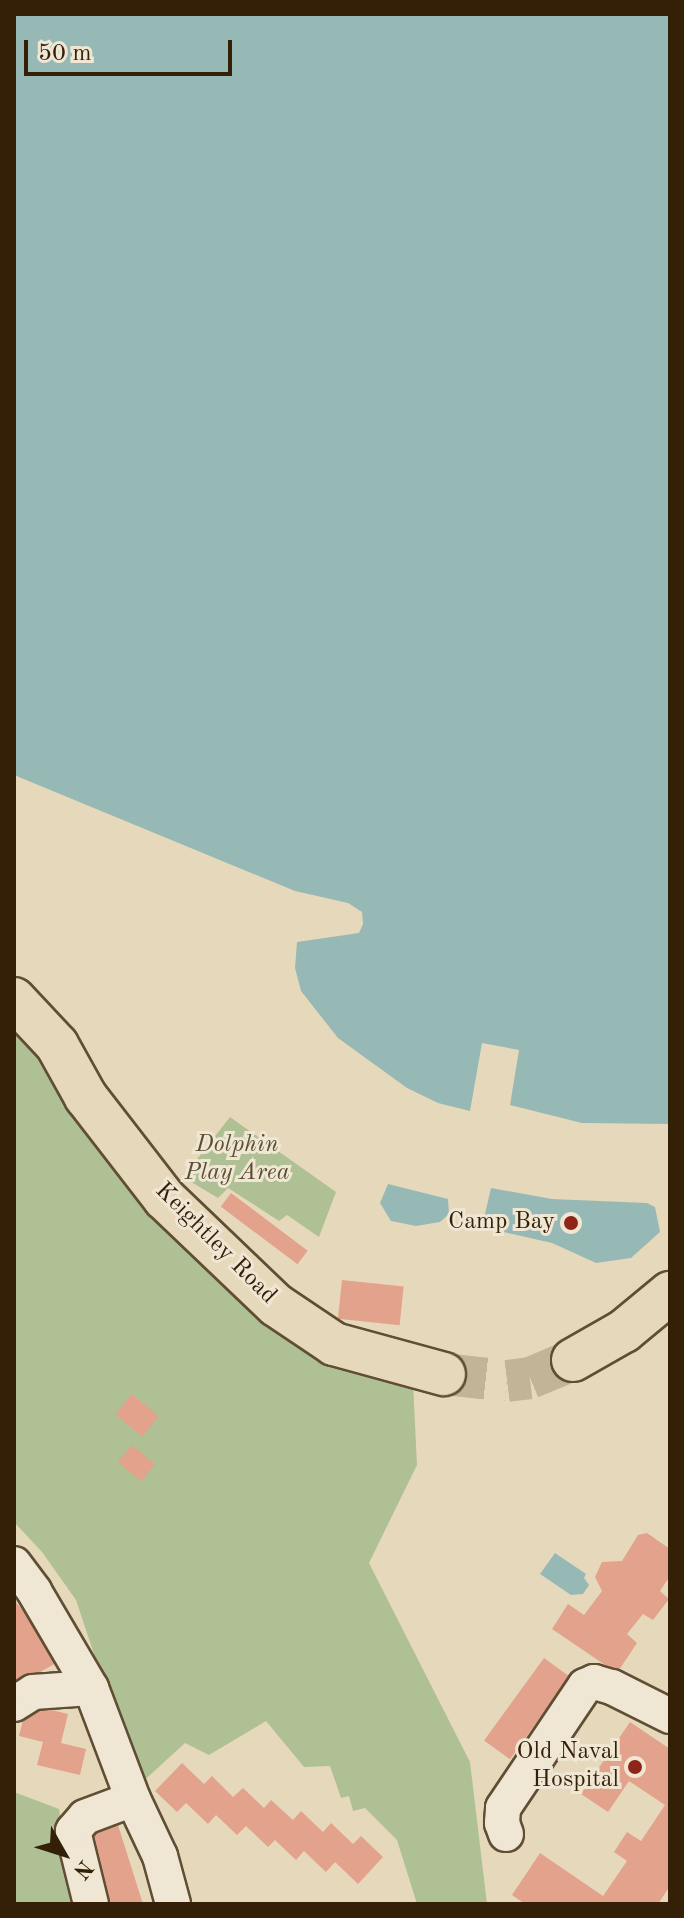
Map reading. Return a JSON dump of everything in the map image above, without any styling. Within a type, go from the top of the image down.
[{"type":"main road","name":"Keightley Road","points":[[14,999],[57,1045],[86,1097],[164,1198],[276,1305],[334,1344],[444,1374]]},
{"type":"main road","points":[[573,1360],[624,1331],[670,1293]]},
{"type":"street","points":[[14,1564],[34,1591],[91,1688],[133,1799],[160,1856],[173,1904]]},
{"type":"street","points":[[506,1834],[502,1823],[503,1808],[585,1686],[594,1682],[612,1687],[670,1716]]},
{"type":"street","points":[[14,1704],[33,1692],[91,1688]]},
{"type":"street","points":[[91,1904],[73,1831],[85,1817],[133,1799]]},
{"type":"green space","points":[[14,1019],[181,1235],[413,1382],[417,1465],[369,1563],[470,1762],[487,1904],[417,1904],[397,1840],[365,1808],[353,1811],[349,1796],[341,1798],[330,1766],[304,1767],[266,1721],[209,1755],[185,1743],[138,1786],[76,1600],[42,1552],[14,1522]]},
{"type":"green space","name":"Dolphin Play Area","points":[[230,1117],[336,1192],[319,1237],[287,1215],[279,1221],[228,1188],[218,1198],[183,1177]]},
{"type":"green space","points":[[14,1792],[59,1809],[73,1904],[14,1904]]},
{"type":"water","points":[[14,14],[670,14],[670,1124],[582,1123],[510,1105],[519,1050],[482,1043],[470,1111],[438,1103],[407,1088],[338,1038],[301,991],[295,968],[297,942],[359,933],[363,924],[362,912],[348,903],[295,891],[14,775]]},
{"type":"water","name":"Camp Bay","points":[[388,1184],[448,1199],[449,1214],[440,1222],[416,1226],[391,1221],[380,1203]]},
{"type":"water","name":"Camp Bay","points":[[491,1188],[552,1199],[647,1203],[655,1207],[660,1232],[631,1258],[596,1263],[552,1243],[482,1227]]},
{"type":"water","points":[[555,1553],[586,1574],[584,1578],[589,1585],[583,1594],[571,1595],[540,1574]]},
{"type":"building","points":[[231,1193],[308,1251],[297,1264],[221,1207]]},
{"type":"building","points":[[342,1280],[404,1286],[400,1325],[338,1319]]},
{"type":"building","points":[[132,1394],[159,1416],[142,1436],[115,1414]]},
{"type":"building","points":[[132,1445],[155,1464],[141,1481],[118,1462]]},
{"type":"building","points":[[647,1533],[670,1549],[670,1576],[660,1591],[669,1599],[653,1620],[643,1614],[627,1634],[637,1643],[617,1673],[552,1629],[568,1604],[584,1615],[602,1591],[595,1577],[602,1562],[622,1561],[638,1535]]},
{"type":"building","points":[[14,1600],[33,1622],[58,1662],[14,1687]]},
{"type":"building","points":[[544,1658],[570,1677],[510,1759],[484,1741]]},
{"type":"building","points":[[27,1704],[68,1714],[61,1743],[86,1749],[80,1775],[37,1765],[43,1742],[19,1736]]},
{"type":"building","points":[[630,1722],[670,1749],[670,1886],[658,1904],[525,1904],[512,1895],[540,1853],[603,1896],[627,1861],[614,1852],[627,1832],[641,1841],[665,1805],[629,1781],[608,1812],[581,1794]]},
{"type":"building","points":[[182,1763],[204,1784],[212,1776],[233,1797],[243,1788],[264,1808],[271,1800],[293,1820],[301,1811],[323,1832],[331,1823],[353,1844],[361,1836],[383,1857],[358,1884],[335,1862],[326,1872],[304,1851],[296,1860],[275,1840],[268,1847],[246,1826],[237,1835],[216,1815],[208,1824],[186,1803],[177,1812],[155,1791]]},
{"type":"building","points":[[118,1825],[143,1904],[104,1904],[96,1878],[103,1876],[96,1854],[81,1837]]},
{"type":"tunnel","points":[[444,1374],[507,1381],[530,1378],[573,1360]]},
{"type":"place","name":"Camp Bay","points":[[571,1223]]},
{"type":"place","name":"Old Naval Hospital","points":[[635,1767]]}]
